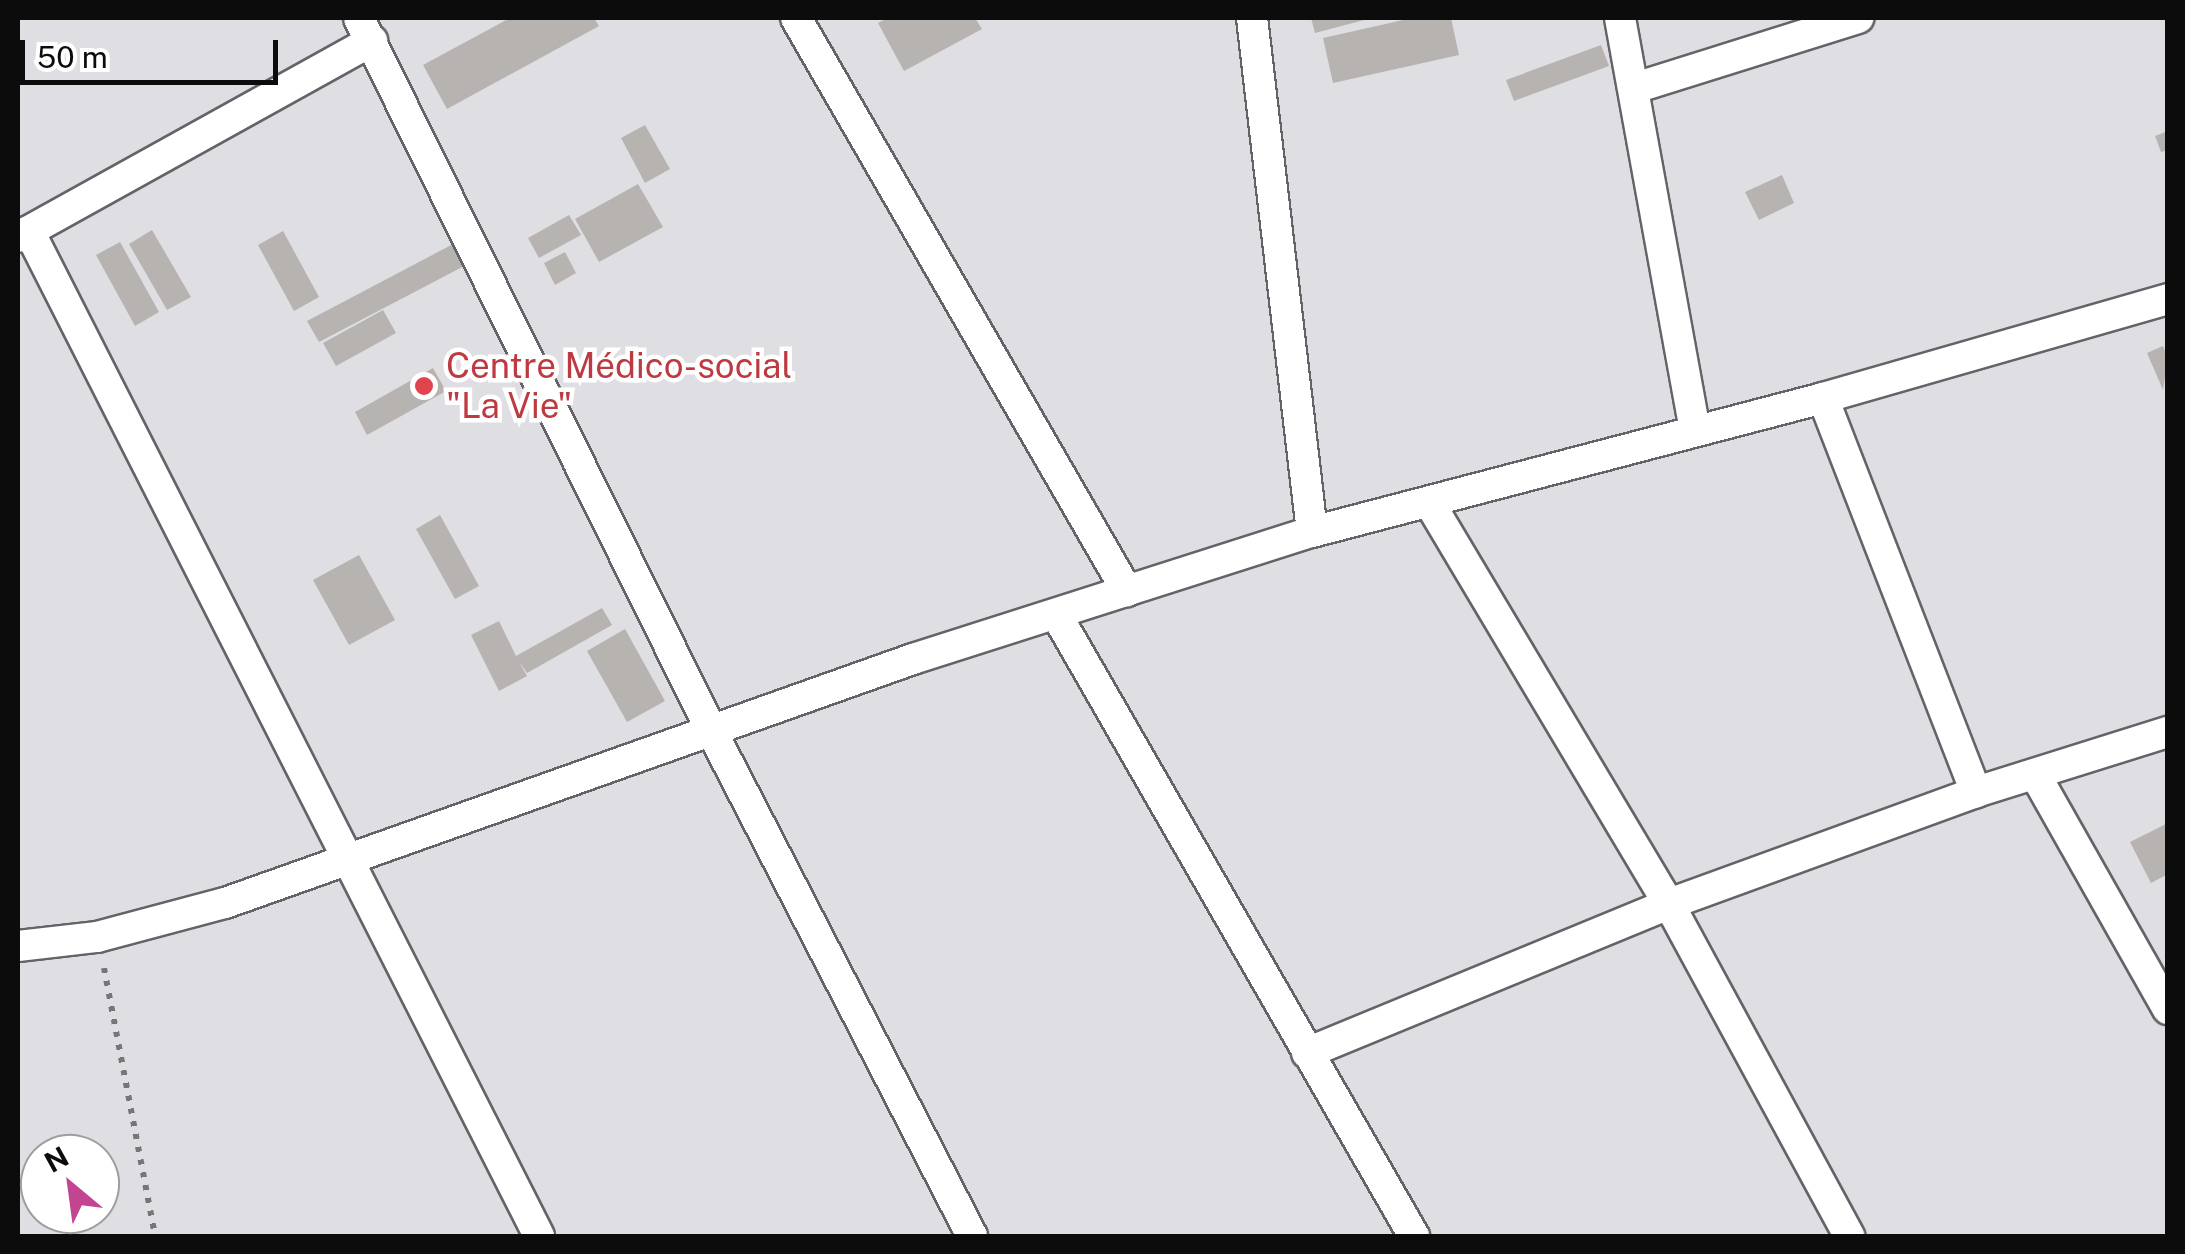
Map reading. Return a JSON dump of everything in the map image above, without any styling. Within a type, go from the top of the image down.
[{"type":"street","points":[[796,18],[1127,592]]},
{"type":"street","points":[[1252,18],[1312,532]]},
{"type":"street","points":[[1620,18],[1638,87],[1695,428]]},
{"type":"street","points":[[1638,87],[1858,18]]},
{"type":"street","points":[[539,1236],[23,234],[366,29],[711,730],[972,1236]]},
{"type":"street","points":[[18,946],[97,937],[344,862],[711,730],[1312,532],[1695,428],[1823,398],[2168,298]]},
{"type":"street","points":[[1823,398],[1976,792]]},
{"type":"street","points":[[1429,502],[1670,904],[1849,1236]]},
{"type":"street","points":[[1056,614],[1414,1236]]},
{"type":"street","points":[[1306,1053],[1670,904],[1976,792],[2168,732]]},
{"type":"street","points":[[2036,776],[2168,1009]]},
{"type":"path","points":[[97,937],[154,1236]]},
{"type":"building","points":[[510,18],[594,18],[599,26],[447,109],[423,65]]},
{"type":"building","points":[[888,18],[975,18],[982,29],[904,71],[878,23]]},
{"type":"building","points":[[1311,18],[1368,18],[1368,19],[1315,33]]},
{"type":"building","points":[[1412,18],[1451,18],[1459,55],[1333,83],[1323,38]]},
{"type":"building","points":[[1601,45],[1609,66],[1514,101],[1506,80]]},
{"type":"building","points":[[645,125],[670,169],[645,183],[621,138]]},
{"type":"building","points":[[2168,131],[2168,150],[2161,152],[2155,136]]},
{"type":"building","points":[[1782,175],[1794,203],[1759,220],[1745,192]]},
{"type":"building","points":[[638,184],[663,227],[599,262],[575,219]]},
{"type":"building","points":[[569,215],[581,235],[539,258],[528,238]]},
{"type":"building","points":[[152,230],[191,297],[167,310],[129,244]]},
{"type":"building","points":[[283,231],[319,297],[294,311],[258,245]]},
{"type":"building","points":[[120,242],[159,312],[135,326],[96,255]]},
{"type":"building","points":[[457,242],[468,264],[319,342],[307,321]]},
{"type":"building","points":[[565,252],[576,273],[555,285],[544,263]]},
{"type":"building","points":[[383,310],[396,333],[336,366],[323,343]]},
{"type":"building","points":[[2163,346],[2168,358],[2163,390],[2147,353]]},
{"type":"building","points":[[433,368],[446,391],[367,435],[355,412]]},
{"type":"building","points":[[440,515],[479,586],[455,599],[416,529]]},
{"type":"building","points":[[359,555],[395,620],[349,645],[313,580]]},
{"type":"building","points":[[602,608],[612,625],[527,673],[519,662],[527,676],[499,691],[471,635],[499,621],[516,656]]},
{"type":"building","points":[[625,629],[665,701],[627,722],[587,651]]},
{"type":"building","points":[[2168,823],[2168,874],[2151,883],[2130,842]]},
{"type":"place","name":"Centre Médico-social \"La Vie\"","points":[[424,386]]}]
